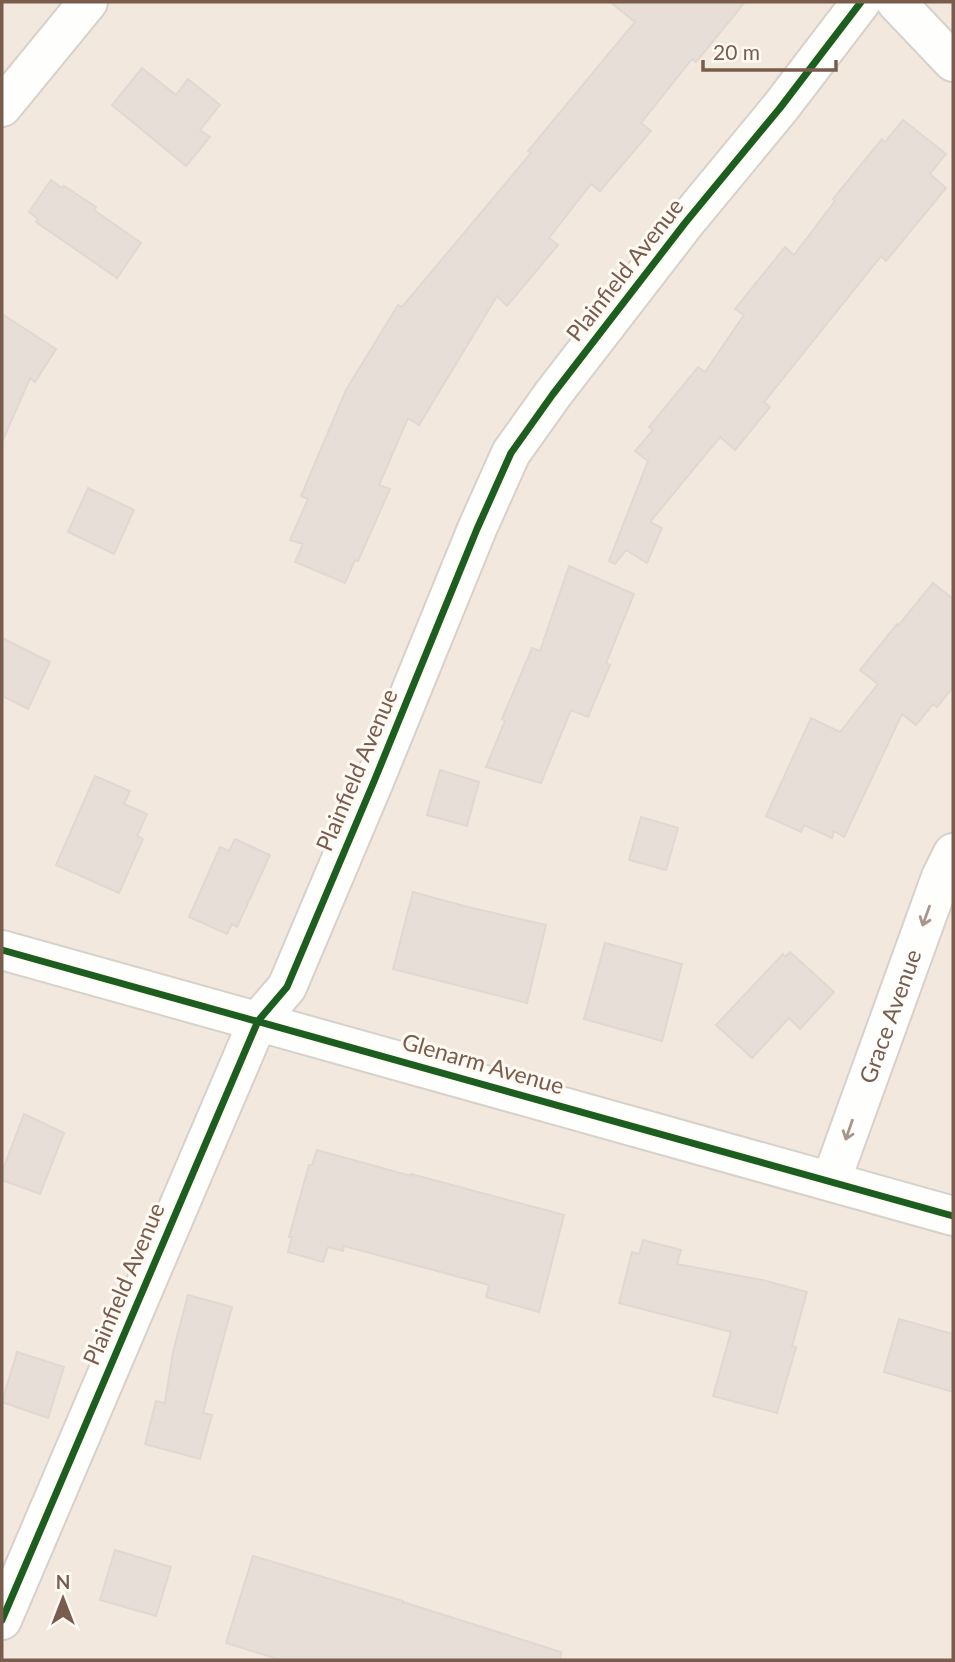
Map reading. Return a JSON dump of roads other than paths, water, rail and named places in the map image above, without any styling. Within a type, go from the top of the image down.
[{"type":"street","points":[[2,107],[88,2]]},
{"type":"street","name":"Plainfield Avenue","points":[[2,1620],[258,1021],[287,987],[511,453],[553,394],[685,223],[780,108],[861,2]]},
{"type":"street","points":[[896,2],[953,62]]},
{"type":"street","name":"Grace Avenue","points":[[831,1181],[940,877],[953,853]]},
{"type":"street","name":"Glenarm Avenue","points":[[2,950],[953,1216]]}]
